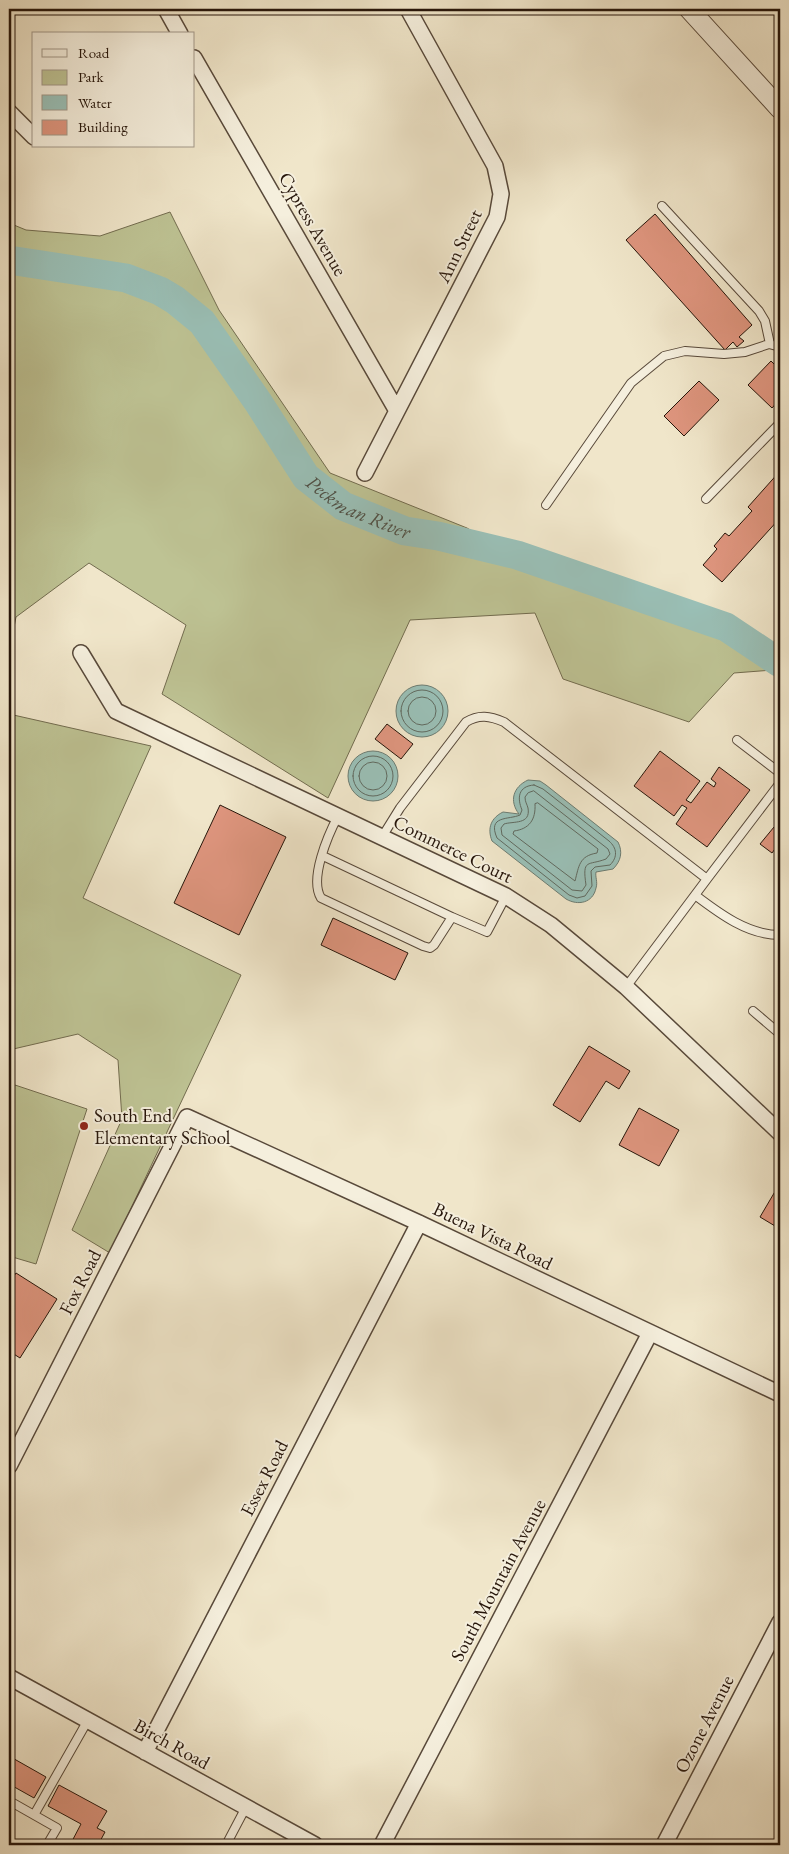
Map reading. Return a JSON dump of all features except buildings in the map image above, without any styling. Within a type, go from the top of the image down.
[{"type":"street","points":[[166,9],[179,32]]},
{"type":"street","name":"Ann Street","points":[[366,473],[496,217],[501,194],[495,166],[408,9]]},
{"type":"street","points":[[689,9],[780,109]]},
{"type":"street","name":"Cypress Avenue","points":[[198,74],[397,411]]},
{"type":"street","points":[[9,112],[32,135]]},
{"type":"street","name":"Commerce Court","points":[[81,653],[116,711],[506,896],[551,925],[626,987],[780,1133]]},
{"type":"street","name":"Buena Vista Road","points":[[188,1117],[419,1223],[780,1394]]},
{"type":"street","name":"Fox Road","points":[[9,1466],[188,1117]]},
{"type":"street","name":"Essex Road","points":[[145,1752],[419,1223]]},
{"type":"street","name":"South Mountain Avenue","points":[[382,1845],[650,1333]]},
{"type":"street","name":"Ozone Avenue","points":[[664,1845],[780,1622]]},
{"type":"street","name":"Birch Road","points":[[9,1677],[315,1845]]},
{"type":"lane","points":[[662,206],[759,311],[765,320],[770,344]]},
{"type":"lane","points":[[546,505],[630,382],[664,356],[685,351],[724,354],[745,352],[770,344],[780,347]]},
{"type":"lane","points":[[706,499],[780,423]]},
{"type":"lane","points":[[382,837],[400,808],[466,722],[474,717],[484,716],[504,722],[708,879]]},
{"type":"lane","points":[[737,740],[780,773]]},
{"type":"lane","points":[[626,987],[780,783]]},
{"type":"lane","points":[[338,816],[330,832],[316,879],[316,890],[320,898],[430,948],[434,945],[452,917]]},
{"type":"lane","points":[[323,856],[487,932],[506,896]]},
{"type":"lane","points":[[695,895],[719,913],[753,931],[780,935]]},
{"type":"lane","points":[[753,1011],[780,1034]]},
{"type":"lane","points":[[34,1815],[88,1720]]},
{"type":"lane","points":[[9,1810],[13,1803],[57,1828],[47,1845]]},
{"type":"lane","points":[[226,1845],[246,1807]]},
{"type":"green space","points":[[170,212],[219,310],[330,473],[467,528],[489,541],[742,623],[780,650],[780,678],[773,670],[734,673],[689,722],[563,679],[535,613],[410,620],[328,798],[162,694],[186,625],[89,563],[16,617],[9,653],[9,223],[26,230],[100,236]]},
{"type":"green space","points":[[9,714],[151,746],[83,898],[241,975],[110,1253],[72,1230],[122,1119],[118,1060],[78,1034],[9,1050]]},
{"type":"green space","points":[[9,1083],[87,1109],[36,1264],[9,1256]]},
{"type":"water","points":[[422,685],[432,687],[440,693],[446,701],[448,711],[446,721],[440,729],[432,735],[422,737],[412,735],[404,729],[398,721],[396,711],[398,701],[404,693],[412,687]]},
{"type":"water","points":[[378,751],[391,758],[397,766],[397,786],[391,794],[383,800],[368,801],[355,794],[349,786],[348,771],[355,758],[363,752]]},
{"type":"water","points":[[528,780],[540,781],[546,785],[618,842],[620,846],[621,853],[618,863],[613,869],[596,872],[597,884],[594,893],[592,897],[584,902],[580,903],[566,899],[492,841],[490,828],[493,820],[503,812],[519,814],[514,804],[514,795],[519,786]]},
{"type":"waterway","name":"Peckman River","points":[[9,260],[126,278],[160,291],[175,300],[202,322],[258,402],[306,477],[343,506],[405,531],[438,536],[517,555],[726,627],[780,663]]},
{"type":"place","name":"South End Elementary School","points":[[84,1126]]}]
